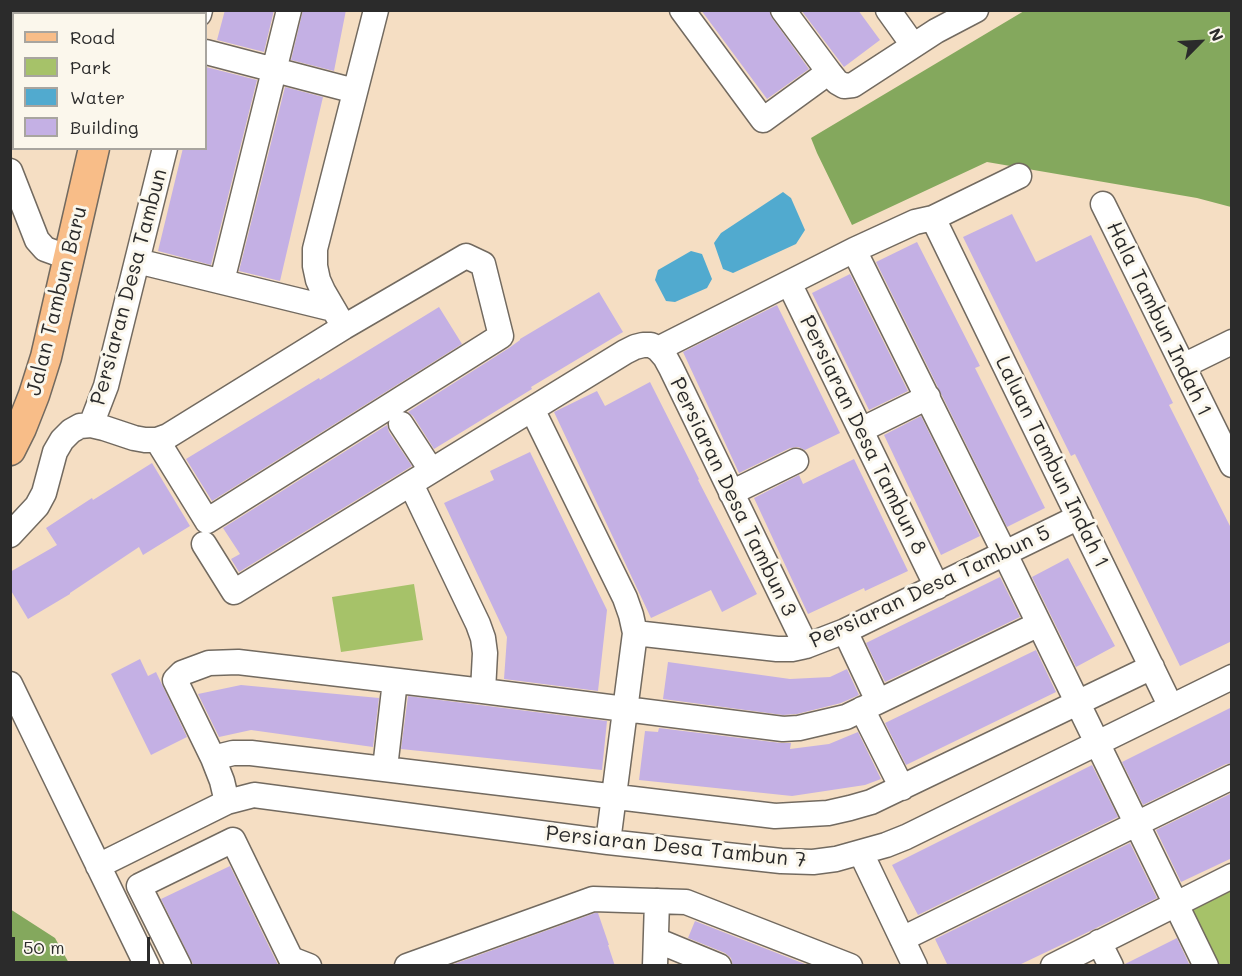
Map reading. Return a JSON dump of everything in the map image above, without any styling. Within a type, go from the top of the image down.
[{"type":"main road","name":"Jalan Tambun Baru","points":[[10,450],[34,395],[46,357],[94,150]]},
{"type":"street","points":[[222,282],[289,10]]},
{"type":"street","points":[[339,318],[318,280],[315,249],[376,10]]},
{"type":"street","points":[[682,10],[763,120],[829,72]]},
{"type":"street","points":[[783,10],[829,72],[844,87],[853,85],[936,31],[976,10]]},
{"type":"street","points":[[888,10],[914,45]]},
{"type":"street","points":[[207,52],[355,91]]},
{"type":"street","name":"Persiaran Desa Tambun","points":[[10,535],[37,506],[44,493],[55,452],[62,440],[80,426],[91,425],[106,386],[165,150]]},
{"type":"street","points":[[10,171],[37,240],[45,249],[70,258]]},
{"type":"street","points":[[204,544],[234,592],[635,347],[651,345],[658,349],[854,250],[906,226],[933,218],[1019,176]]},
{"type":"street","name":"Hala Tambun Indah 1","points":[[1103,204],[1232,465]]},
{"type":"street","name":"Laluan Tambun Indah 1","points":[[933,218],[1171,707]]},
{"type":"street","points":[[854,250],[1206,966]]},
{"type":"street","points":[[91,425],[145,440],[157,440],[168,436],[339,318],[466,256],[483,264],[501,336],[207,521],[157,440]]},
{"type":"street","points":[[137,261],[222,282],[339,318]]},
{"type":"street","name":"Persiaran Desa Tambun 8","points":[[789,283],[937,586]]},
{"type":"street","points":[[1183,366],[1232,342]]},
{"type":"street","name":"Persiaran Desa Tambun 3","points":[[658,349],[671,368],[806,646]]},
{"type":"street","points":[[861,430],[928,397]]},
{"type":"street","points":[[532,409],[632,615],[635,633],[608,842]]},
{"type":"street","points":[[401,424],[481,631],[485,653],[483,690]]},
{"type":"street","points":[[731,493],[796,461]]},
{"type":"street","name":"Persiaran Desa Tambun 5","points":[[635,633],[777,649],[806,646],[845,631],[1079,517]]},
{"type":"street","points":[[227,802],[213,758],[175,680],[182,673],[209,663],[238,662],[483,690],[783,729],[800,728],[846,717],[1039,624]]},
{"type":"street","points":[[845,631],[902,788]]},
{"type":"street","name":"Persiaran Desa Tambun 7","points":[[213,758],[233,753],[251,753],[775,816],[828,813],[871,802],[1152,667]]},
{"type":"street","name":"Persiaran Desa Tambun 7","points":[[98,866],[227,802],[254,795],[608,842],[781,861],[813,862],[837,859],[906,837],[1232,677]]},
{"type":"street","points":[[385,768],[395,681]]},
{"type":"street","points":[[10,684],[147,966]]},
{"type":"street","points":[[902,939],[1232,777]]},
{"type":"street","points":[[179,966],[139,886],[233,840],[291,959],[309,966]]},
{"type":"street","points":[[861,853],[915,966]]},
{"type":"street","points":[[1053,966],[1232,876]]},
{"type":"street","points":[[407,966],[593,899],[686,902],[850,966]]},
{"type":"street","points":[[655,966],[657,901]]},
{"type":"street","points":[[656,940],[719,966]]},
{"type":"street","points":[[1099,942],[1111,966]]},
{"type":"green space","points":[[1024,11],[1231,11],[1231,207],[1197,198],[987,162],[852,225],[811,138]]},
{"type":"green space","points":[[414,584],[423,640],[341,652],[332,597]]},
{"type":"green space","points":[[1231,891],[1231,965],[1215,965],[1189,912]]},
{"type":"green space","points":[[10,909],[55,938],[70,965],[11,965]]},
{"type":"water","points":[[783,192],[791,198],[805,230],[796,244],[733,273],[723,269],[714,243],[721,233]]},
{"type":"water","points":[[691,251],[702,254],[712,279],[707,288],[675,302],[666,301],[655,280],[658,270]]},
{"type":"building","points":[[225,10],[274,10],[264,52],[217,40]]},
{"type":"building","points":[[303,10],[346,10],[334,71],[291,60]]},
{"type":"building","points":[[701,10],[769,10],[772,18],[809,69],[767,99]]},
{"type":"building","points":[[801,10],[858,10],[880,40],[844,67]]},
{"type":"building","points":[[207,67],[257,80],[211,265],[158,251],[183,150],[207,150]]},
{"type":"building","points":[[285,87],[323,97],[280,281],[239,271]]},
{"type":"building","points":[[1012,214],[1036,262],[1091,235],[1173,403],[1169,405],[1232,530],[1232,641],[1180,666],[1075,454],[1071,456],[963,237]]},
{"type":"building","points":[[917,242],[980,366],[975,368],[1045,508],[1007,527],[876,262]]},
{"type":"building","points":[[850,274],[908,391],[869,410],[812,293]]},
{"type":"building","points":[[599,292],[623,332],[434,449],[408,412],[520,339]]},
{"type":"building","points":[[777,305],[840,433],[805,450],[798,447],[790,448],[739,473],[683,352]]},
{"type":"building","points":[[439,307],[462,344],[212,501],[186,459]]},
{"type":"building","points":[[650,382],[757,594],[722,612],[711,590],[651,618],[554,412],[597,391],[605,406]]},
{"type":"building","points":[[921,416],[980,536],[941,555],[884,435]]},
{"type":"building","points":[[387,425],[389,432],[412,466],[239,572],[231,559],[240,554],[223,528]]},
{"type":"building","points":[[530,452],[607,610],[598,691],[504,679],[507,637],[444,503],[494,480],[490,471]]},
{"type":"building","points":[[854,459],[908,571],[808,614],[754,498],[799,475],[803,484]]},
{"type":"building","points":[[152,463],[190,526],[143,555],[139,547],[70,594],[28,619],[10,589],[10,572],[57,545],[46,528]]},
{"type":"building","points":[[1068,558],[1115,646],[1076,667],[1032,577]]},
{"type":"building","points":[[1000,577],[1020,617],[885,682],[866,643]]},
{"type":"building","points":[[1036,650],[1056,692],[906,765],[885,723]]},
{"type":"building","points":[[140,659],[148,676],[156,672],[187,737],[151,755],[111,674]]},
{"type":"building","points":[[668,662],[790,679],[830,677],[847,669],[859,695],[841,703],[797,714],[783,715],[663,699]]},
{"type":"building","points":[[241,685],[379,698],[373,747],[251,730],[219,737],[198,694]]},
{"type":"building","points":[[408,696],[607,721],[602,770],[401,749]]},
{"type":"building","points":[[1232,707],[1232,763],[1143,805],[1122,762]]},
{"type":"building","points":[[659,728],[791,743],[790,749],[829,744],[858,732],[881,779],[865,785],[792,796],[639,780],[645,731],[658,732]]},
{"type":"building","points":[[1092,765],[1118,817],[918,915],[892,865]]},
{"type":"building","points":[[1232,793],[1232,858],[1181,882],[1156,830]]},
{"type":"building","points":[[1130,843],[1157,898],[1017,966],[948,966],[935,939]]},
{"type":"building","points":[[230,866],[278,966],[194,966],[161,899]]},
{"type":"building","points":[[598,913],[615,966],[454,966],[454,964]]},
{"type":"building","points":[[695,921],[810,966],[733,966],[731,958],[725,953],[688,938]]},
{"type":"building","points":[[1177,938],[1190,966],[1125,966],[1125,964]]}]
